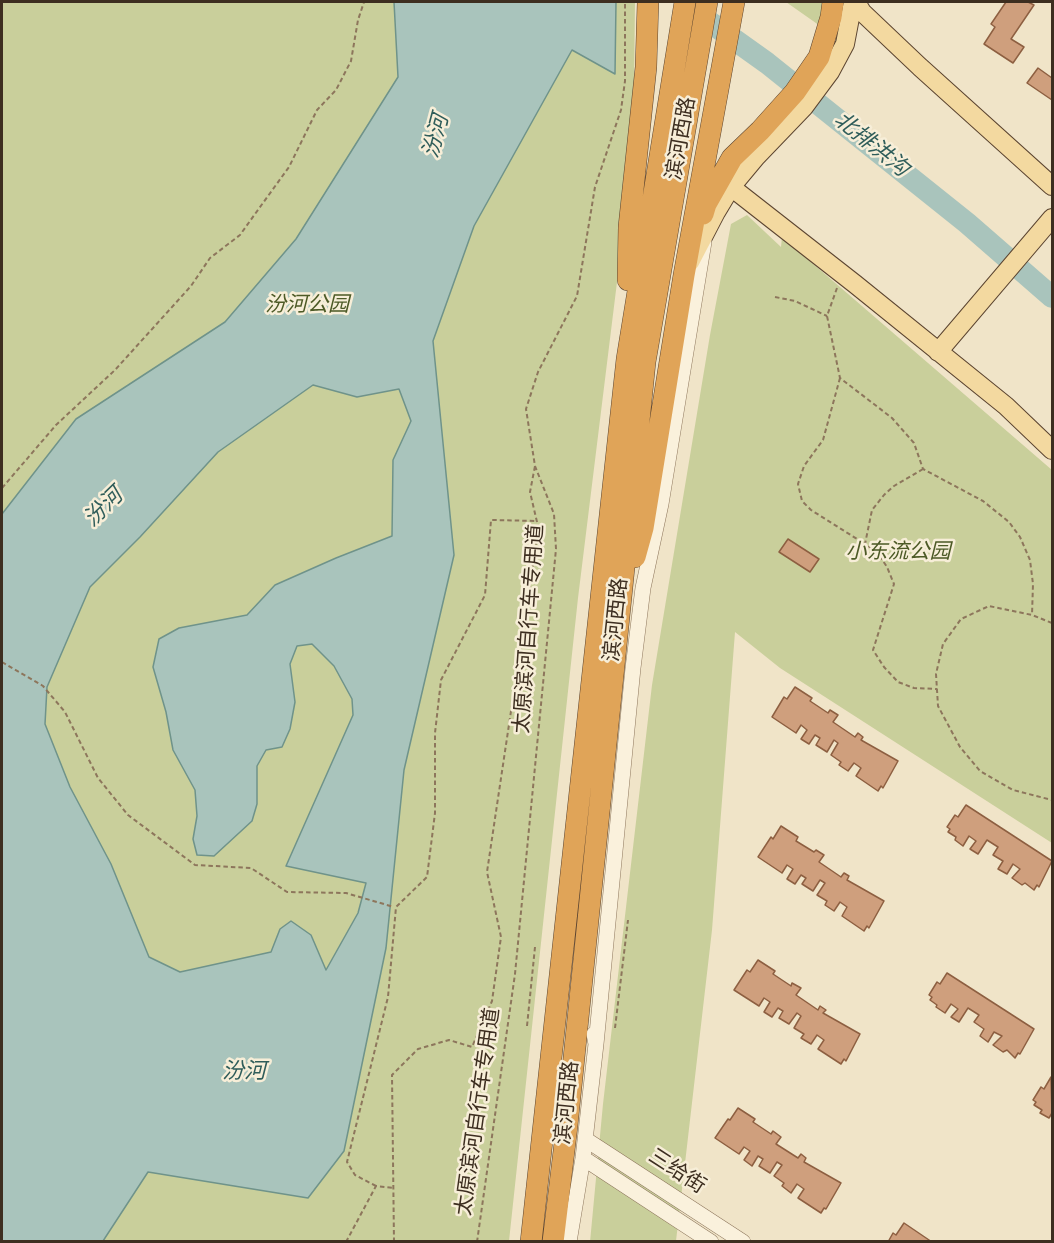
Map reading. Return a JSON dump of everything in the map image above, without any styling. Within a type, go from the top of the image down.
[{"type":"highway","points":[[627,359],[629,227],[646,67],[648,2]]},
{"type":"highway","name":"滨河西路","points":[[531,1242],[627,359],[685,2]]},
{"type":"highway","name":"滨河西路","points":[[553,1242],[645,362],[706,2]]},
{"type":"highway","points":[[616,633],[643,528],[684,275],[734,2]]},
{"type":"highway","points":[[684,275],[706,204],[739,163],[760,131],[795,92],[819,57],[833,2]]},
{"type":"main road","points":[[684,275],[731,187],[739,163],[804,107],[830,72],[845,44],[855,2]]},
{"type":"main road","points":[[855,2],[862,12],[920,67],[1053,186]]},
{"type":"main road","points":[[731,187],[1006,406],[1053,450]]},
{"type":"main road","points":[[938,351],[1052,218]]},
{"type":"street","points":[[569,1242],[583,1158],[596,1044],[643,588],[661,504],[706,230]]},
{"type":"street","points":[[643,528],[643,588]]},
{"type":"street","points":[[582,975],[596,1044]]},
{"type":"street","name":"三给街","points":[[585,1139],[743,1242]]},
{"type":"street","name":"三给街","points":[[583,1158],[711,1242]]},
{"type":"path","points":[[2,488],[56,425],[116,370],[191,286],[210,258],[240,235],[289,167],[317,110],[336,90],[351,61],[358,20],[364,2]]},
{"type":"path","name":"太原滨河自行车专用道","points":[[477,1242],[515,974],[556,549],[554,514],[536,466],[526,409],[538,372],[577,296],[595,188],[621,110],[625,81],[625,2]]},
{"type":"path","points":[[838,285],[827,316],[840,378],[824,440],[804,466],[798,484],[802,501],[811,510],[878,552],[894,584],[873,650],[898,682],[914,688],[937,689]]},
{"type":"path","points":[[775,297],[795,301],[827,316]]},
{"type":"path","points":[[840,378],[892,418],[914,443],[923,469],[983,501],[1009,522],[1020,537],[1030,560],[1033,584],[1032,615]]},
{"type":"path","points":[[394,1242],[392,1075],[418,1049],[449,1040],[472,1047],[492,1001],[501,937],[487,872],[537,537],[537,522],[530,492],[536,466]]},
{"type":"path","points":[[865,544],[872,510],[894,486],[923,469]]},
{"type":"path","points":[[393,1188],[376,1186],[355,1175],[347,1162],[388,997],[396,907],[427,877],[435,813],[435,733],[441,680],[485,595],[491,520],[537,522]]},
{"type":"path","points":[[1053,623],[1032,615],[988,606],[961,619],[943,644],[936,674],[938,706],[960,747],[980,771],[1013,790],[1053,800]]},
{"type":"path","points":[[2,662],[43,686],[65,712],[98,778],[128,815],[195,865],[251,868],[287,891],[346,893],[396,907]]},
{"type":"path","points":[[615,1029],[628,920]]},
{"type":"path","points":[[527,1026],[535,947]]},
{"type":"path","points":[[346,1242],[376,1186]]},
{"type":"green space","name":"汾河公园","points":[[2,2],[635,2],[634,88],[618,274],[578,598],[509,1241],[2,1242]]},
{"type":"green space","points":[[786,2],[824,2],[823,28]]},
{"type":"green space","name":"小东流公园","points":[[747,215],[781,247],[782,237],[1052,470],[1052,843],[780,668],[735,632],[712,930],[676,1241],[590,1242],[603,1104],[652,685],[710,335],[731,224]]},
{"type":"water","name":"汾河","points":[[394,2],[616,2],[615,74],[572,50],[474,226],[433,341],[454,555],[404,770],[386,948],[344,1151],[308,1198],[148,1172],[103,1241],[2,1241],[2,514],[76,419],[225,322],[296,239],[398,77]],"holes":[[[313,385],[357,397],[399,389],[411,421],[393,460],[392,536],[275,585],[247,615],[179,628],[159,639],[153,667],[166,712],[173,750],[195,790],[197,816],[193,839],[197,855],[214,856],[252,821],[257,804],[257,766],[266,750],[282,747],[290,729],[295,702],[290,664],[297,646],[312,644],[334,666],[352,699],[353,715],[286,866],[366,883],[358,913],[326,970],[311,935],[291,921],[280,929],[271,952],[180,972],[149,957],[111,864],[70,787],[45,724],[47,687],[90,587],[140,537],[218,452]]]},
{"type":"building","points":[[1006,2],[1028,2],[1034,5],[1011,39],[1024,47],[1013,63],[984,44],[995,27],[991,24]]},
{"type":"building","points":[[1038,68],[1052,78],[1052,100],[1027,83]]},
{"type":"building","points":[[788,539],[819,559],[810,572],[779,552]]},
{"type":"building","points":[[795,687],[812,698],[810,701],[828,713],[830,710],[838,715],[833,722],[855,737],[858,733],[863,737],[861,740],[898,761],[883,788],[881,786],[878,791],[856,776],[861,768],[854,763],[848,771],[839,765],[841,762],[831,755],[838,743],[834,740],[827,752],[816,745],[820,738],[815,735],[809,744],[801,739],[807,730],[801,725],[796,733],[772,717],[784,697],[787,699]]},
{"type":"building","points":[[966,805],[1052,861],[1039,887],[1037,885],[1034,890],[1025,883],[1022,885],[1012,878],[1020,869],[1013,864],[1007,874],[998,869],[1003,861],[993,855],[998,847],[987,840],[978,854],[970,849],[976,841],[969,836],[963,846],[955,840],[956,837],[948,832],[950,829],[947,827]]},
{"type":"building","points":[[781,826],[798,837],[796,841],[824,855],[819,862],[841,877],[844,873],[849,876],[847,880],[884,901],[869,928],[867,926],[864,931],[842,916],[847,907],[840,902],[834,911],[825,905],[827,901],[817,895],[825,883],[820,880],[813,891],[802,884],[806,878],[801,875],[795,884],[787,879],[793,869],[787,865],[782,873],[758,857]]},
{"type":"building","points":[[758,960],[775,971],[773,974],[791,986],[792,983],[801,988],[796,995],[818,1010],[820,1006],[826,1010],[823,1013],[860,1034],[846,1061],[844,1059],[841,1064],[818,1049],[824,1040],[817,1035],[811,1044],[801,1038],[804,1034],[794,1028],[801,1016],[797,1013],[789,1024],[779,1018],[783,1011],[778,1008],[772,1017],[764,1012],[770,1002],[764,998],[759,1006],[734,990],[747,970],[750,972]]},
{"type":"building","points":[[947,973],[1034,1029],[1020,1054],[1018,1053],[1015,1058],[1007,1050],[1003,1052],[993,1045],[1002,1036],[994,1032],[988,1042],[980,1036],[984,1029],[974,1022],[979,1015],[968,1008],[959,1022],[951,1017],[958,1009],[951,1004],[945,1013],[936,1007],[937,1005],[930,1000],[932,997],[929,995],[937,982],[940,984]]},
{"type":"building","points":[[1051,1077],[1052,1113],[1049,1118],[1040,1113],[1042,1110],[1034,1105],[1036,1102],[1033,1100],[1041,1087],[1044,1089]]},
{"type":"building","points":[[738,1108],[755,1119],[753,1122],[771,1134],[773,1131],[781,1137],[776,1144],[798,1158],[801,1154],[806,1158],[804,1162],[841,1183],[826,1209],[824,1208],[821,1213],[798,1198],[804,1189],[797,1184],[791,1193],[782,1186],[784,1183],[774,1176],[782,1165],[777,1162],[770,1173],[759,1166],[763,1159],[758,1156],[752,1166],[744,1160],[750,1151],[744,1147],[739,1154],[715,1138]]},
{"type":"building","points":[[904,1223],[932,1242],[888,1242],[893,1233],[896,1235]]},
{"type":"waterway","name":"北排洪沟","points":[[690,8],[767,63],[967,223],[1052,297]]}]
